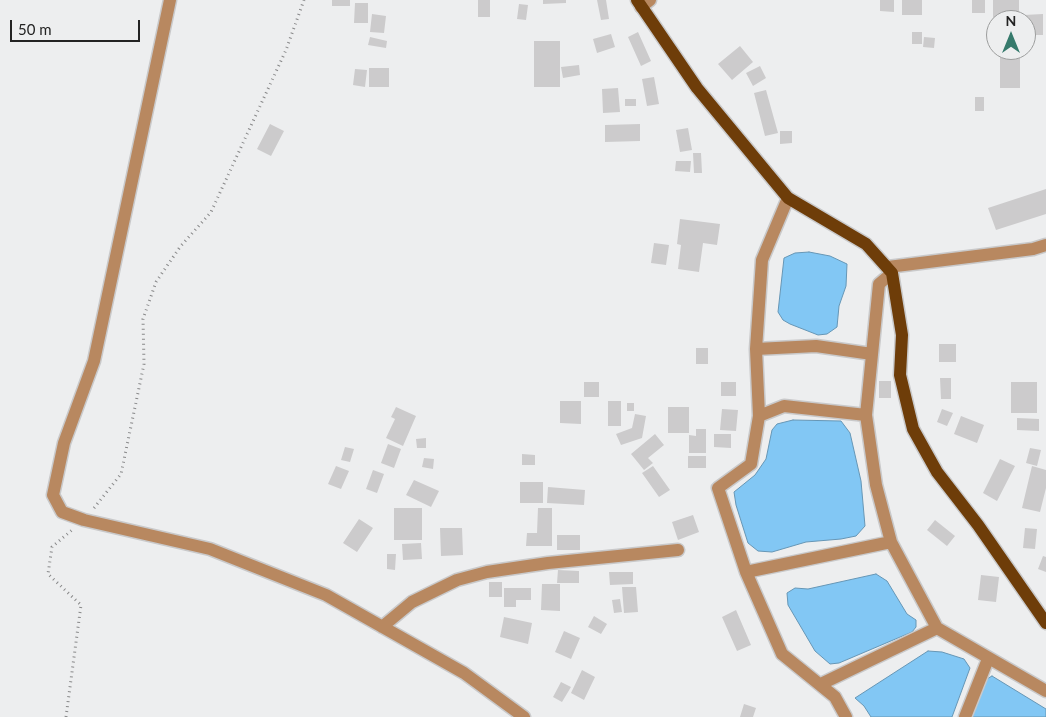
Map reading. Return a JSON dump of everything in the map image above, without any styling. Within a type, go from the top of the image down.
[{"type":"main road","points":[[643,2],[697,88],[788,198],[866,244],[890,270],[902,335],[900,375],[913,429],[937,472],[978,525],[1046,624]]},
{"type":"street","points":[[170,0],[94,361],[64,443],[53,495],[62,512],[84,520],[210,549],[326,596],[464,673],[524,717]]},
{"type":"street","points":[[788,198],[762,260],[756,349],[759,416],[751,464],[718,488],[746,572],[782,654],[835,697],[846,717]]},
{"type":"street","points":[[1046,245],[1033,249],[890,270],[879,284],[866,415],[876,485],[891,542],[937,628],[988,659],[1039,685],[1046,691]]},
{"type":"street","points":[[756,349],[816,346],[872,354]]},
{"type":"street","points":[[759,416],[784,406],[866,415]]},
{"type":"street","points":[[746,572],[891,542]]},
{"type":"street","points":[[382,627],[412,602],[464,578],[548,563],[678,550]]},
{"type":"street","points":[[821,684],[937,628]]},
{"type":"street","points":[[965,717],[988,659]]},
{"type":"path","points":[[66,717],[81,605],[48,574],[52,547],[84,520],[121,474],[144,364],[143,319],[156,282],[180,247],[211,212],[286,50],[304,0]]},
{"type":"water","points":[[809,252],[830,256],[847,264],[846,286],[839,306],[837,327],[827,334],[818,335],[790,324],[783,320],[778,312],[784,258],[795,253]]},
{"type":"water","points":[[793,420],[841,421],[850,433],[861,481],[865,526],[856,536],[806,542],[772,552],[758,551],[748,543],[736,505],[734,492],[755,475],[766,459],[772,430],[777,424]]},
{"type":"water","points":[[876,574],[887,581],[907,614],[916,620],[916,627],[912,632],[839,663],[830,664],[815,651],[788,605],[787,593],[795,588],[808,589]]},
{"type":"water","points":[[928,651],[942,652],[964,659],[970,668],[952,717],[871,717],[864,706],[855,698]]},
{"type":"water","points":[[992,676],[1046,709],[1046,717],[970,717],[985,680]]},
{"type":"building","points":[[332,0],[350,0],[350,6],[332,6]]},
{"type":"building","points":[[478,0],[490,0],[490,17],[478,17]]},
{"type":"building","points":[[543,0],[566,0],[566,3],[543,4]]},
{"type":"building","points":[[597,0],[606,0],[609,19],[601,20]]},
{"type":"building","points":[[880,0],[894,0],[894,12],[880,11]]},
{"type":"building","points":[[902,0],[922,0],[922,15],[902,15]]},
{"type":"building","points":[[972,0],[985,0],[985,13],[972,13]]},
{"type":"building","points":[[993,0],[1019,0],[1019,10],[993,10]]},
{"type":"building","points":[[355,3],[368,3],[368,23],[354,23]]},
{"type":"building","points":[[519,4],[528,5],[526,20],[517,19]]},
{"type":"building","points":[[372,14],[386,16],[384,33],[370,32]]},
{"type":"building","points":[[1036,14],[1043,14],[1043,35],[1036,35]]},
{"type":"building","points":[[638,32],[651,61],[641,66],[628,37]]},
{"type":"building","points":[[912,32],[922,32],[922,44],[912,44]]},
{"type":"building","points":[[611,34],[615,47],[597,53],[593,39]]},
{"type":"building","points":[[370,37],[387,41],[386,48],[368,45]]},
{"type":"building","points":[[924,37],[935,38],[934,48],[923,47]]},
{"type":"building","points":[[534,41],[560,41],[560,87],[534,87]]},
{"type":"building","points":[[740,46],[753,62],[732,80],[718,64]]},
{"type":"building","points":[[1000,60],[1020,60],[1020,88],[1000,88]]},
{"type":"building","points":[[579,65],[580,75],[563,78],[561,67]]},
{"type":"building","points":[[760,66],[766,78],[753,86],[746,73]]},
{"type":"building","points":[[369,68],[389,68],[389,87],[369,87]]},
{"type":"building","points":[[355,69],[367,70],[365,87],[353,85]]},
{"type":"building","points":[[654,77],[659,104],[647,106],[642,79]]},
{"type":"building","points":[[618,88],[620,112],[603,113],[602,89]]},
{"type":"building","points":[[766,90],[778,133],[765,136],[754,93]]},
{"type":"building","points":[[975,97],[984,97],[984,111],[975,111]]},
{"type":"building","points":[[625,99],[636,99],[636,106],[625,106]]},
{"type":"building","points":[[270,124],[284,131],[271,156],[257,149]]},
{"type":"building","points":[[640,124],[640,141],[605,142],[605,125]]},
{"type":"building","points":[[688,128],[692,150],[680,152],[676,130]]},
{"type":"building","points":[[780,131],[792,131],[792,143],[780,144]]},
{"type":"building","points":[[693,153],[701,153],[702,173],[694,173]]},
{"type":"building","points":[[676,161],[691,161],[690,172],[675,171]]},
{"type":"building","points":[[1046,189],[1046,214],[996,230],[988,208]]},
{"type":"building","points":[[680,219],[720,224],[717,245],[703,243],[699,272],[678,269],[681,245],[677,244]]},
{"type":"building","points":[[654,243],[669,245],[666,265],[651,263]]},
{"type":"building","points":[[939,344],[956,344],[956,362],[939,362]]},
{"type":"building","points":[[696,348],[708,348],[708,364],[696,364]]},
{"type":"building","points":[[940,378],[951,378],[951,399],[941,399]]},
{"type":"building","points":[[879,381],[891,381],[891,398],[879,398]]},
{"type":"building","points":[[584,382],[599,382],[599,397],[584,397]]},
{"type":"building","points":[[721,382],[736,382],[736,396],[721,396]]},
{"type":"building","points":[[1011,382],[1037,382],[1037,413],[1011,413]]},
{"type":"building","points":[[560,401],[581,401],[581,424],[560,423]]},
{"type":"building","points":[[608,401],[621,401],[621,426],[608,426]]},
{"type":"building","points":[[627,403],[634,403],[634,411],[627,411]]},
{"type":"building","points":[[396,407],[416,416],[403,446],[386,438],[395,419],[391,417]]},
{"type":"building","points":[[668,407],[689,407],[689,433],[668,433]]},
{"type":"building","points":[[722,409],[738,410],[736,431],[720,430]]},
{"type":"building","points":[[942,409],[953,413],[947,426],[937,422]]},
{"type":"building","points":[[635,414],[646,416],[642,438],[621,445],[616,434],[632,428]]},
{"type":"building","points":[[961,416],[984,425],[977,443],[954,434]]},
{"type":"building","points":[[1017,418],[1039,419],[1039,431],[1017,430]]},
{"type":"building","points":[[696,429],[706,429],[706,453],[689,453],[689,435],[696,436]]},
{"type":"building","points":[[655,434],[664,445],[648,458],[653,463],[644,470],[631,454]]},
{"type":"building","points":[[714,434],[731,434],[731,448],[714,447]]},
{"type":"building","points":[[426,438],[426,448],[417,448],[416,439]]},
{"type":"building","points":[[388,444],[401,449],[394,468],[381,463]]},
{"type":"building","points":[[345,447],[354,449],[350,462],[341,460]]},
{"type":"building","points":[[1030,448],[1041,450],[1037,466],[1026,463]]},
{"type":"building","points":[[522,454],[535,455],[535,465],[522,465]]},
{"type":"building","points":[[688,456],[706,456],[706,468],[688,468]]},
{"type":"building","points":[[424,458],[434,459],[433,469],[422,467]]},
{"type":"building","points":[[1000,459],[1015,466],[997,501],[983,493]]},
{"type":"building","points":[[336,466],[349,471],[341,489],[328,484]]},
{"type":"building","points":[[653,466],[670,490],[659,497],[642,473]]},
{"type":"building","points":[[1032,466],[1046,470],[1046,488],[1040,512],[1022,508]]},
{"type":"building","points":[[373,470],[384,474],[377,493],[366,489]]},
{"type":"building","points":[[414,480],[439,491],[431,507],[406,495]]},
{"type":"building","points":[[520,482],[543,482],[543,503],[520,503]]},
{"type":"building","points":[[548,487],[585,490],[584,505],[547,503]]},
{"type":"building","points":[[394,508],[422,508],[422,540],[394,540]]},
{"type":"building","points":[[538,508],[552,508],[552,546],[526,546],[527,533],[537,533]]},
{"type":"building","points":[[693,515],[699,532],[678,540],[672,522]]},
{"type":"building","points":[[359,519],[373,528],[357,552],[343,543]]},
{"type":"building","points":[[935,520],[955,536],[947,546],[927,530]]},
{"type":"building","points":[[440,528],[462,528],[463,555],[441,556]]},
{"type":"building","points":[[1025,528],[1037,529],[1035,549],[1023,548]]},
{"type":"building","points":[[557,535],[580,535],[580,550],[557,550]]},
{"type":"building","points":[[421,543],[422,559],[403,560],[402,544]]},
{"type":"building","points":[[387,554],[396,554],[395,570],[387,569]]},
{"type":"building","points":[[1043,556],[1046,557],[1046,572],[1038,569]]},
{"type":"building","points":[[558,570],[579,571],[579,583],[557,583]]},
{"type":"building","points":[[609,572],[633,572],[633,584],[610,585]]},
{"type":"building","points":[[981,575],[999,577],[996,602],[978,600]]},
{"type":"building","points":[[489,582],[502,582],[502,597],[489,597]]},
{"type":"building","points":[[542,584],[560,584],[560,611],[541,610]]},
{"type":"building","points":[[622,587],[636,587],[638,612],[624,613]]},
{"type":"building","points":[[504,588],[531,588],[531,600],[516,600],[516,607],[504,607]]},
{"type":"building","points":[[620,599],[622,612],[614,613],[612,600]]},
{"type":"building","points":[[736,610],[751,645],[737,651],[722,617]]},
{"type":"building","points":[[594,616],[607,624],[601,634],[588,627]]},
{"type":"building","points":[[504,617],[532,623],[528,644],[500,637]]},
{"type":"building","points":[[564,631],[580,638],[571,659],[555,652]]},
{"type":"building","points":[[582,670],[595,677],[584,700],[571,693]]},
{"type":"building","points":[[561,682],[571,687],[562,702],[553,697]]},
{"type":"building","points":[[744,704],[756,708],[753,717],[740,717]]}]
